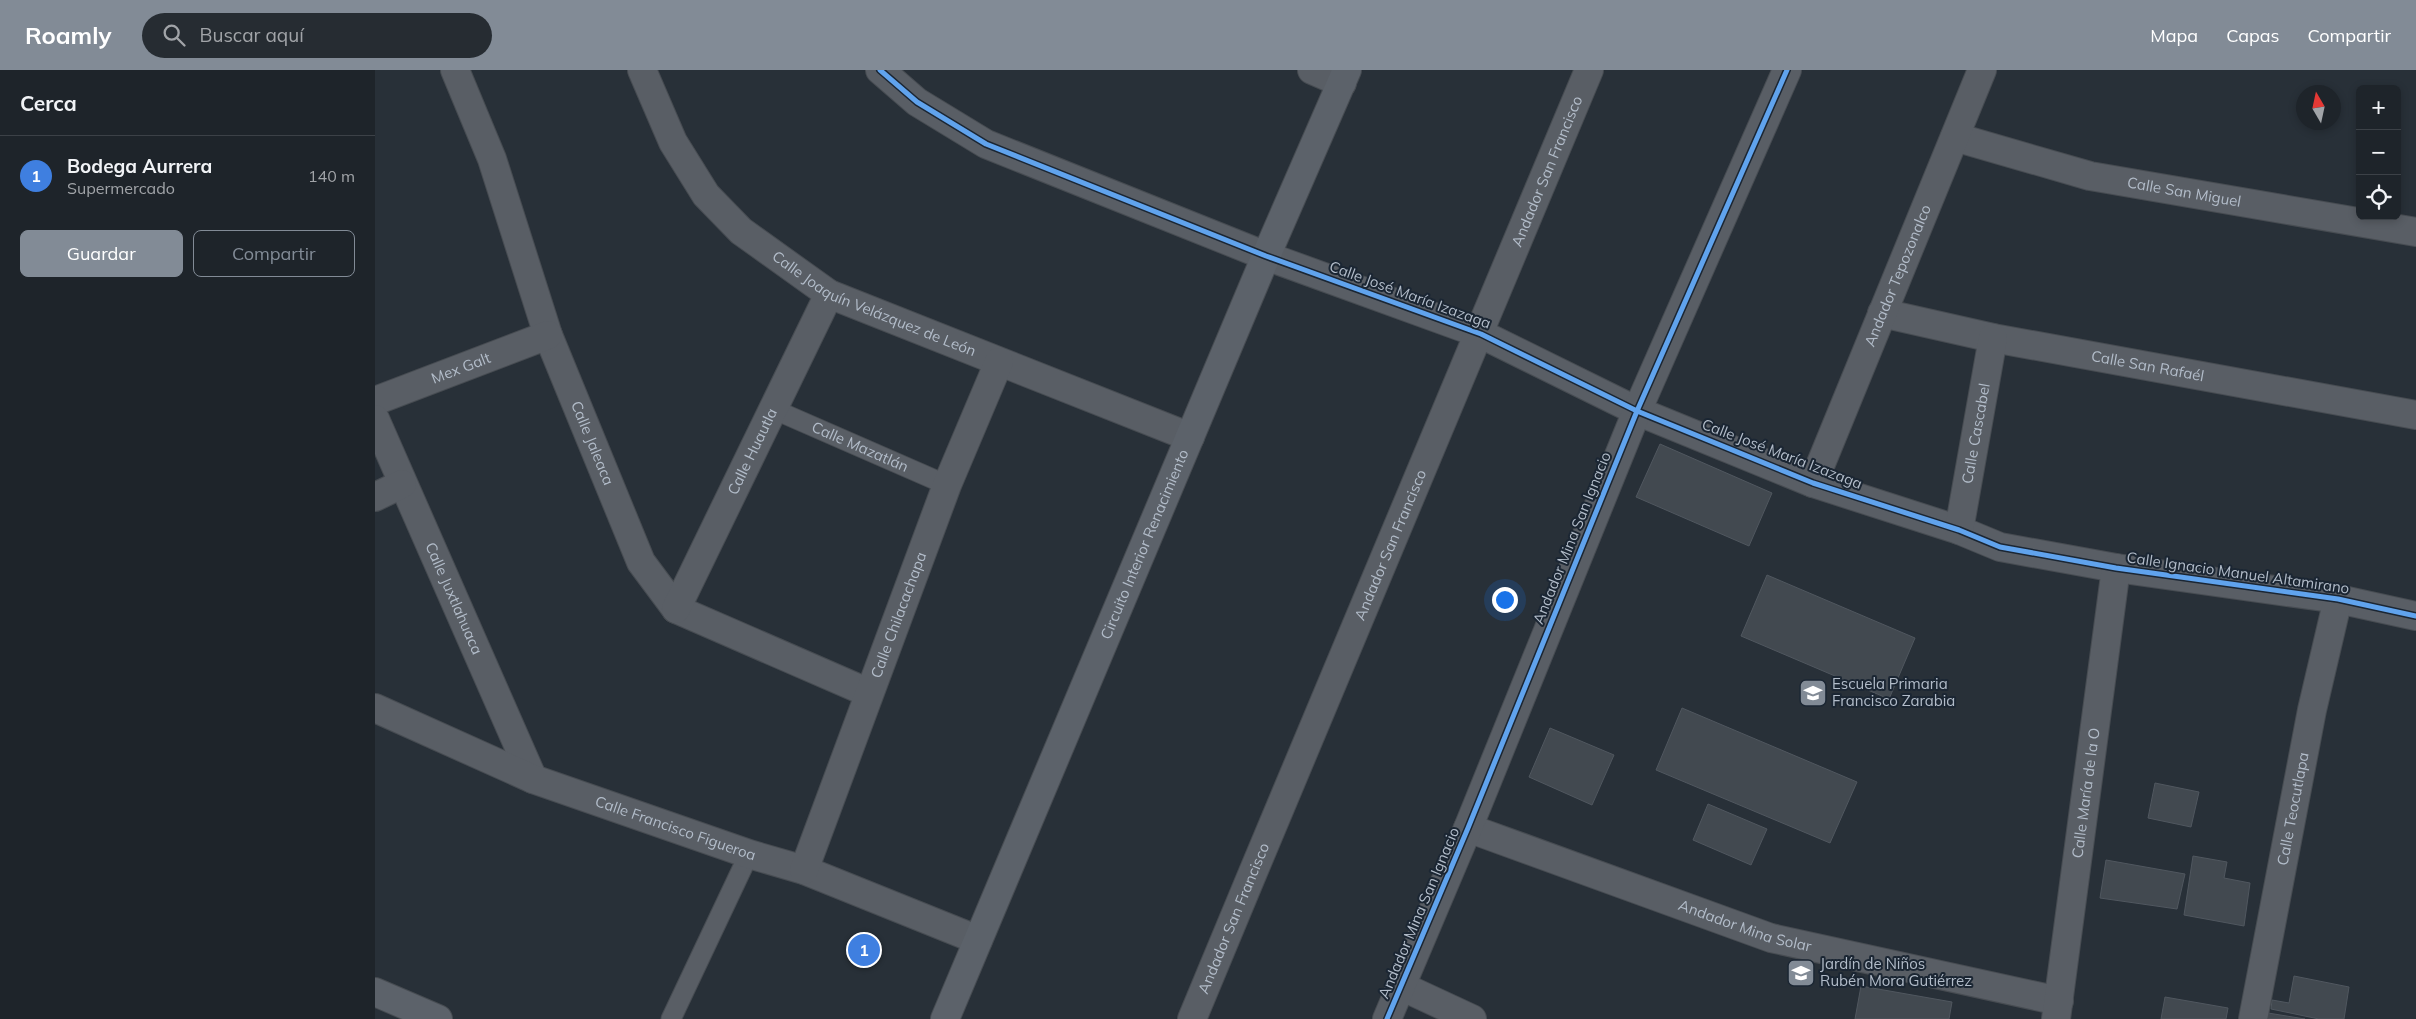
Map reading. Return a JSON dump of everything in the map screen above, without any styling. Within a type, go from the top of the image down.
[{"type":"main road","name":"Circuito Interior Renacimiento","points":[[945,1019],[1266,256],[1345,76]]},
{"type":"main road","points":[[375,992],[438,1019]]},
{"type":"street","name":"Calle Jaleaca","points":[[455,70],[492,159],[548,335],[641,562],[676,609]]},
{"type":"street","name":"Calle Joaquín Velázquez de León","points":[[642,70],[673,142],[706,195],[741,231],[829,294],[1190,436]]},
{"type":"street","name":"Calle José María Izazaga","points":[[880,70],[917,102],[986,144],[1266,256],[1481,334],[1637,412],[1813,482],[1959,530],[2000,547],[2116,568]]},
{"type":"street","points":[[1312,70],[1345,76]]},
{"type":"street","name":"Andador San Francisco","points":[[1192,1019],[1288,786],[1481,334],[1589,70]]},
{"type":"street","name":"Andador Mina San Ignacio","points":[[1387,1019],[1468,828],[1637,412],[1787,70]]},
{"type":"street","name":"Andador Tepozonalco","points":[[1813,482],[1982,70]]},
{"type":"street","name":"Calle San Miguel","points":[[1955,137],[2090,176],[2416,232]]},
{"type":"street","name":"Calle Huautla","points":[[676,609],[829,294]]},
{"type":"street","name":"Calle San Rafaél","points":[[1881,313],[1993,338],[2416,415]]},
{"type":"street","name":"Mex Galt","points":[[375,401],[548,335]]},
{"type":"street","name":"Calle Cascabel","points":[[1959,530],[1993,338]]},
{"type":"street","name":"Calle Chilacachapa","points":[[804,870],[947,485],[999,362]]},
{"type":"street","name":"Calle Juxtlahuaca","points":[[375,419],[533,779]]},
{"type":"street","points":[[375,497],[402,484]]},
{"type":"street","name":"Calle Ignacio Manuel Altamirano","points":[[2116,568],[2338,599],[2416,616]]},
{"type":"street","name":"Calle María de la O","points":[[2058,1010],[2116,568]]},
{"type":"street","name":"Calle Teocutlapa","points":[[2253,1019],[2311,710],[2338,599]]},
{"type":"street","points":[[676,609],[869,692]]},
{"type":"street","name":"Calle Francisco Figueroa","points":[[375,708],[533,779],[749,854],[804,870],[978,940]]},
{"type":"street","name":"Andador Mina Solar","points":[[1468,828],[1771,938],[2058,1010]]},
{"type":"street","points":[[1401,986],[1472,1019]]},
{"type":"lane","name":"Calle Mazatlán","points":[[773,410],[947,485]]},
{"type":"lane","points":[[671,1019],[749,854]]},
{"type":"building","points":[[1660,444],[1772,493],[1749,546],[1636,497]]},
{"type":"building","points":[[1767,575],[1915,638],[1889,699],[1741,636]]},
{"type":"building","points":[[1682,708],[1857,782],[1830,843],[1656,770]]},
{"type":"building","points":[[1550,728],[1614,755],[1592,805],[1529,777]]},
{"type":"building","points":[[2155,783],[2199,792],[2191,827],[2148,818]]},
{"type":"building","points":[[1708,804],[1767,829],[1751,865],[1693,840]]},
{"type":"building","points":[[2193,856],[2227,862],[2224,878],[2250,883],[2244,926],[2184,915]]},
{"type":"building","points":[[2106,860],[2185,874],[2177,909],[2100,898]]},
{"type":"building","points":[[2294,976],[2349,987],[2344,1019],[2319,1019],[2271,1009],[2272,1000],[2289,1003]]},
{"type":"building","points":[[1861,986],[1952,1002],[1949,1019],[1855,1019]]},
{"type":"building","points":[[2165,997],[2228,1008],[2226,1019],[2161,1019]]},
{"type":"building","points":[[2268,1013],[2305,1019],[2267,1019]]},
{"type":"cycle path","points":[[880,70],[917,102],[986,144],[1266,256],[1481,334],[1637,411],[1813,483],[1959,530],[2000,547],[2116,568],[2338,599],[2416,616]]},
{"type":"cycle path","points":[[1387,1019],[1468,828],[1637,411],[1787,70]]},
{"type":"place","name":"Escuela Primaria Francisco Zarabia","points":[[1813,693]]},
{"type":"place","name":"Bodega Aurrera","points":[[864,950]]},
{"type":"place","name":"Jardín de Niños Rubén Mora Gutiérrez","points":[[1801,973]]}]
